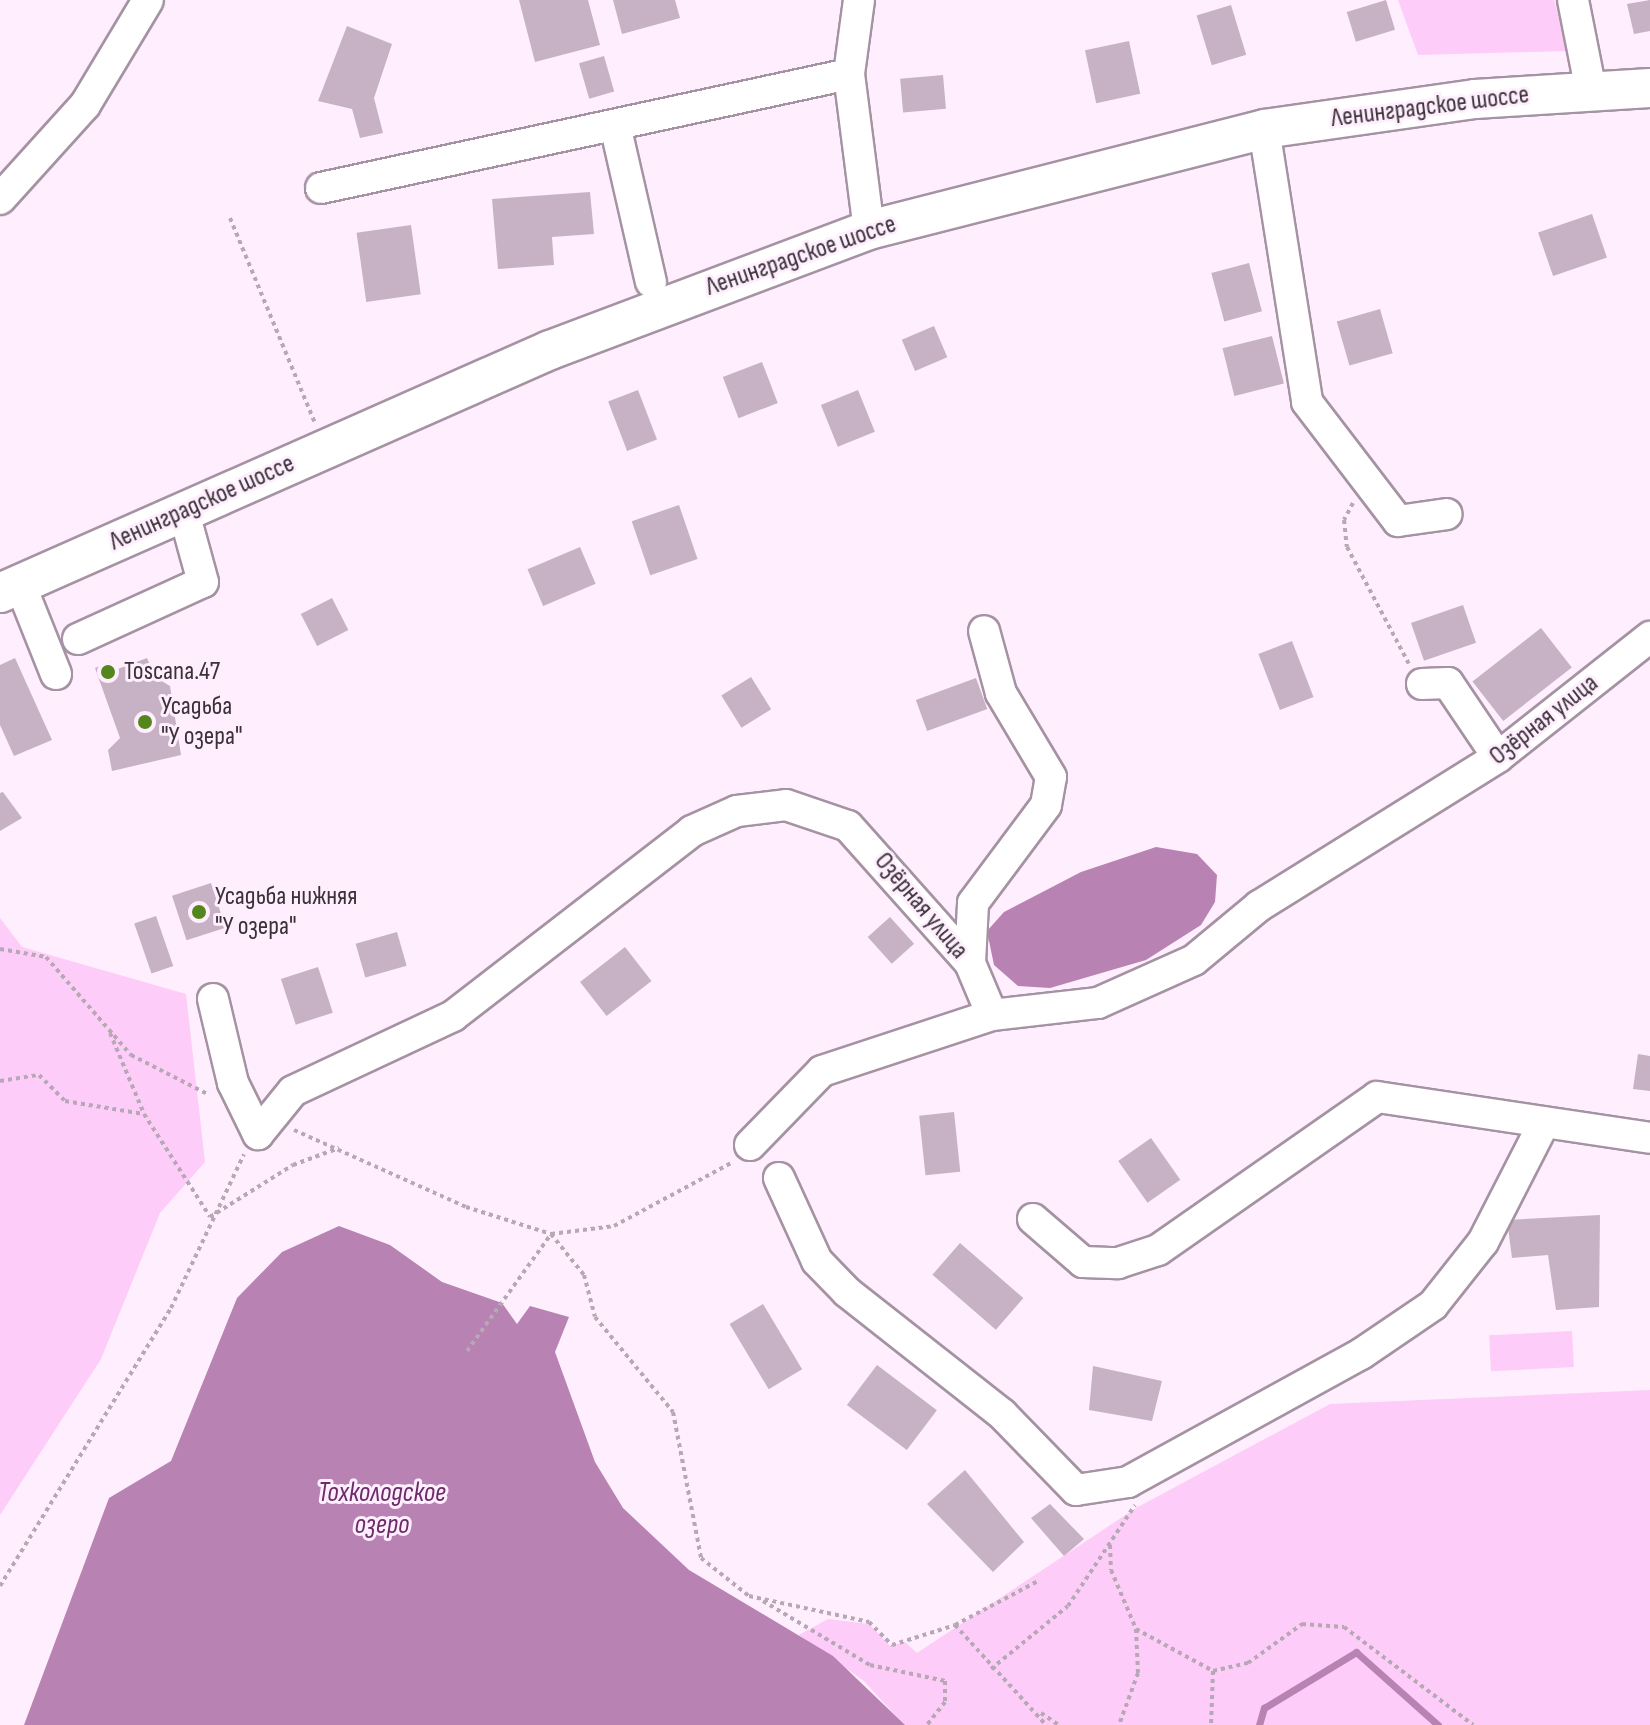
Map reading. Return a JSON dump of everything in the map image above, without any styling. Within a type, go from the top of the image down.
[{"type":"main road","name":"Ленинградское шоссе","points":[[10,589],[325,447],[579,339],[869,230],[1264,129],[1475,99],[1650,88]]},
{"type":"street","points":[[0,199],[85,105],[148,0]]},
{"type":"street","points":[[859,0],[849,63],[869,230]]},
{"type":"street","points":[[1573,0],[1591,91]]},
{"type":"street","points":[[321,188],[615,125],[849,63]]},
{"type":"street","points":[[615,125],[651,282]]},
{"type":"street","points":[[1264,129],[1307,402],[1398,521],[1447,514]]},
{"type":"street","points":[[78,639],[203,582],[184,513]]},
{"type":"street","points":[[10,589],[56,674]]},
{"type":"street","points":[[970,963],[973,903],[1046,805],[1051,777],[1001,693],[984,631]]},
{"type":"street","name":"Озёрная улица","points":[[258,1134],[276,1104],[329,1069],[453,1016],[692,831],[737,811],[786,805],[848,826],[970,963],[992,1015],[1098,1003],[1194,960],[1259,906],[1498,757],[1650,637]]},
{"type":"street","points":[[1422,684],[1448,683],[1498,757]]},
{"type":"street","points":[[213,999],[233,1083],[258,1134]]},
{"type":"street","points":[[750,1145],[822,1071],[992,1015]]},
{"type":"street","points":[[1033,1219],[1083,1262],[1118,1263],[1158,1250],[1377,1097],[1650,1138]]},
{"type":"street","points":[[779,1178],[817,1261],[847,1292],[1002,1414],[1076,1490],[1128,1482],[1361,1354],[1433,1305],[1483,1242],[1544,1123]]},
{"type":"path","points":[[230,218],[325,447]]},
{"type":"path","points":[[1344,520],[1361,579],[1422,684]]},
{"type":"path","points":[[0,949],[46,957],[131,1055],[188,1078],[223,1106]]},
{"type":"path","points":[[110,1033],[144,1114],[210,1217]]},
{"type":"path","points":[[0,1081],[39,1075],[65,1101],[144,1114]]},
{"type":"path","points":[[0,1586],[171,1308],[210,1217],[258,1134],[290,1129],[339,1148],[466,1207],[551,1234],[614,1226],[657,1207],[750,1145]]},
{"type":"path","points":[[210,1217],[293,1165],[339,1148]]},
{"type":"path","points":[[467,1351],[551,1234]]},
{"type":"path","points":[[551,1234],[584,1275],[595,1317],[673,1412],[701,1558],[762,1599],[778,1616],[870,1665],[945,1681],[945,1702],[927,1725]]},
{"type":"path","points":[[991,1669],[1068,1606],[1136,1508]]},
{"type":"path","points":[[1110,1542],[1111,1570],[1136,1629],[1138,1673],[1119,1725]]},
{"type":"path","points":[[762,1599],[869,1622],[892,1645],[955,1625],[1038,1581]]},
{"type":"path","points":[[1136,1629],[1213,1671],[1248,1663],[1302,1624],[1344,1627],[1473,1725]]},
{"type":"path","points":[[955,1625],[991,1669],[1039,1712],[1059,1725]]},
{"type":"path","points":[[1213,1671],[1214,1724]]},
{"type":"path","points":[[1039,1712],[1046,1725]]},
{"type":"shaded area","points":[[1398,0],[1554,0],[1568,51],[1418,55]]},
{"type":"shaded area","points":[[0,918],[22,947],[186,994],[205,1162],[160,1213],[101,1359],[0,1515]]},
{"type":"shaded area","points":[[1572,1331],[1574,1367],[1491,1371],[1489,1335]]},
{"type":"shaded area","points":[[1650,1390],[1650,1725],[904,1725],[864,1681],[799,1635],[828,1619],[869,1624],[890,1646],[905,1642],[917,1653],[1136,1508],[1330,1404]]},
{"type":"water","points":[[1156,847],[1197,854],[1217,875],[1215,902],[1201,925],[1146,960],[1050,988],[1018,986],[994,965],[987,931],[1004,912],[1081,872]]},
{"type":"water","name":"Тохколодское озеро","points":[[339,1226],[390,1245],[442,1282],[502,1303],[517,1324],[530,1306],[569,1317],[555,1352],[595,1462],[623,1508],[689,1570],[833,1656],[905,1725],[24,1725],[109,1498],[171,1461],[237,1298],[282,1252]]},
{"type":"building","points":[[519,0],[588,0],[600,45],[535,62]]},
{"type":"building","points":[[613,0],[675,0],[680,18],[622,34]]},
{"type":"building","points":[[1386,0],[1395,30],[1356,42],[1347,12]]},
{"type":"building","points":[[1650,0],[1650,31],[1634,34],[1627,4]]},
{"type":"building","points":[[1231,5],[1246,55],[1212,65],[1197,16]]},
{"type":"building","points":[[347,26],[392,44],[374,98],[383,133],[360,138],[352,109],[318,101]]},
{"type":"building","points":[[1129,41],[1140,94],[1096,103],[1085,50]]},
{"type":"building","points":[[604,56],[614,92],[589,99],[579,63]]},
{"type":"building","points":[[943,75],[946,109],[903,113],[900,79]]},
{"type":"building","points":[[590,192],[594,234],[552,237],[554,265],[498,269],[492,199]]},
{"type":"building","points":[[1592,214],[1607,257],[1553,276],[1538,233]]},
{"type":"building","points":[[411,225],[421,294],[366,302],[357,233]]},
{"type":"building","points":[[1249,263],[1262,311],[1224,321],[1211,273]]},
{"type":"building","points":[[1380,309],[1393,353],[1349,366],[1337,321]]},
{"type":"building","points":[[934,326],[947,357],[915,371],[902,340]]},
{"type":"building","points":[[1272,336],[1284,384],[1234,396],[1223,348]]},
{"type":"building","points":[[762,362],[778,403],[739,418],[723,377]]},
{"type":"building","points":[[638,390],[657,439],[627,451],[608,401]]},
{"type":"building","points":[[858,390],[875,432],[838,447],[821,405]]},
{"type":"building","points":[[679,505],[698,559],[650,575],[632,521]]},
{"type":"building","points":[[580,547],[596,584],[543,606],[528,569]]},
{"type":"building","points":[[332,598],[348,630],[317,646],[301,614]]},
{"type":"building","points":[[1463,605],[1476,643],[1424,661],[1411,623]]},
{"type":"building","points":[[1541,628],[1572,667],[1503,721],[1472,682]]},
{"type":"building","points":[[1292,641],[1314,697],[1280,710],[1258,654]]},
{"type":"building","points":[[15,658],[52,740],[14,756],[0,725],[0,665]]},
{"type":"building","name":"Усадьба \"У озера\"","points":[[147,658],[155,677],[170,686],[181,755],[112,771],[108,750],[120,738],[95,668],[111,661],[115,670]]},
{"type":"building","points":[[751,677],[771,709],[741,728],[721,696]]},
{"type":"building","points":[[976,678],[987,709],[927,731],[916,700]]},
{"type":"building","points":[[3,792],[22,818],[0,831],[0,793]]},
{"type":"building","name":"Усадьба нижняя \"У озера\"","points":[[211,883],[226,928],[187,940],[172,896]]},
{"type":"building","points":[[156,916],[173,966],[152,974],[134,923]]},
{"type":"building","points":[[890,917],[914,944],[892,964],[868,937]]},
{"type":"building","points":[[397,932],[407,966],[365,977],[356,944]]},
{"type":"building","points":[[625,947],[651,981],[607,1016],[580,982]]},
{"type":"building","points":[[318,967],[333,1013],[296,1025],[281,979]]},
{"type":"building","points":[[1638,1054],[1650,1056],[1650,1091],[1633,1089]]},
{"type":"building","points":[[954,1112],[960,1172],[925,1175],[919,1116]]},
{"type":"building","points":[[1151,1138],[1180,1180],[1147,1203],[1118,1161]]},
{"type":"building","points":[[1600,1215],[1599,1307],[1556,1310],[1548,1255],[1512,1258],[1507,1220]]},
{"type":"building","points":[[960,1243],[1023,1298],[996,1330],[932,1275]]},
{"type":"building","points":[[763,1304],[802,1369],[769,1389],[730,1324]]},
{"type":"building","points":[[877,1365],[937,1410],[907,1450],[847,1405]]},
{"type":"building","points":[[1093,1366],[1162,1381],[1152,1421],[1089,1410]]},
{"type":"building","points":[[965,1470],[1024,1542],[993,1572],[927,1504]]},
{"type":"building","points":[[1050,1504],[1084,1539],[1064,1556],[1031,1518]]},
{"type":"waterway","points":[[1259,1725],[1264,1708],[1356,1652],[1438,1725]]},
{"type":"place","name":"Toscana.47","points":[[108,672]]},
{"type":"place","name":"Усадьба \"У озера\"","points":[[145,722]]},
{"type":"place","name":"Усадьба нижняя \"У озера\"","points":[[199,912]]}]
